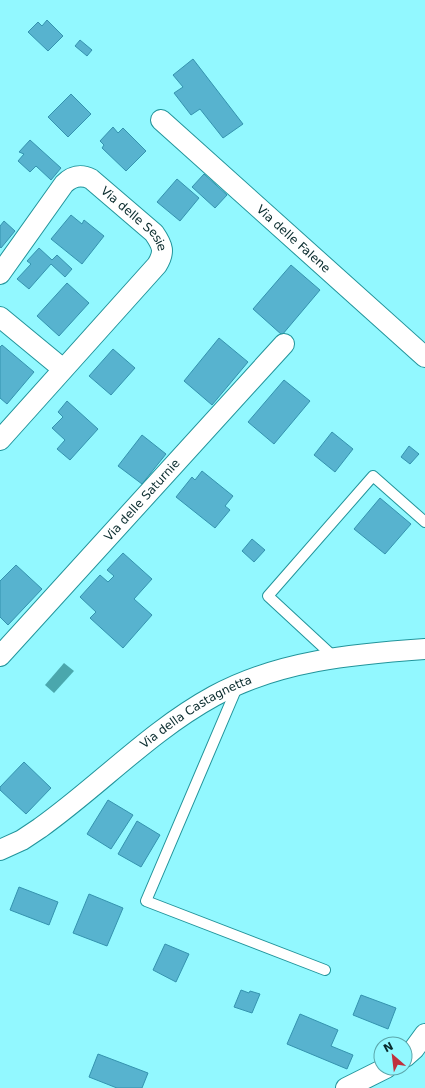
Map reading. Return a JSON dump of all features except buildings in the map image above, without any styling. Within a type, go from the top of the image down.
[{"type":"street","name":"Via delle Falene","points":[[161,120],[425,357]]},
{"type":"street","name":"Via delle Sesie","points":[[0,274],[64,184],[68,180],[77,176],[91,179],[154,234],[163,250],[162,256],[157,265],[0,440]]},
{"type":"street","points":[[0,317],[63,369]]},
{"type":"street","name":"Via delle Saturnie","points":[[0,656],[284,344]]},
{"type":"street","name":"Via della Castagnetta","points":[[0,850],[22,840],[46,824],[143,745],[186,714],[215,696],[238,685],[291,666],[312,661],[381,652],[425,649]]},
{"type":"street","points":[[413,1050],[425,1034]]},
{"type":"street","points":[[346,1088],[373,1074]]},
{"type":"lane","points":[[336,658],[268,596],[373,476],[425,522]]},
{"type":"lane","points":[[238,685],[146,901],[325,970]]},
{"type":"water","points":[[64,663],[74,671],[54,693],[45,685]]}]
